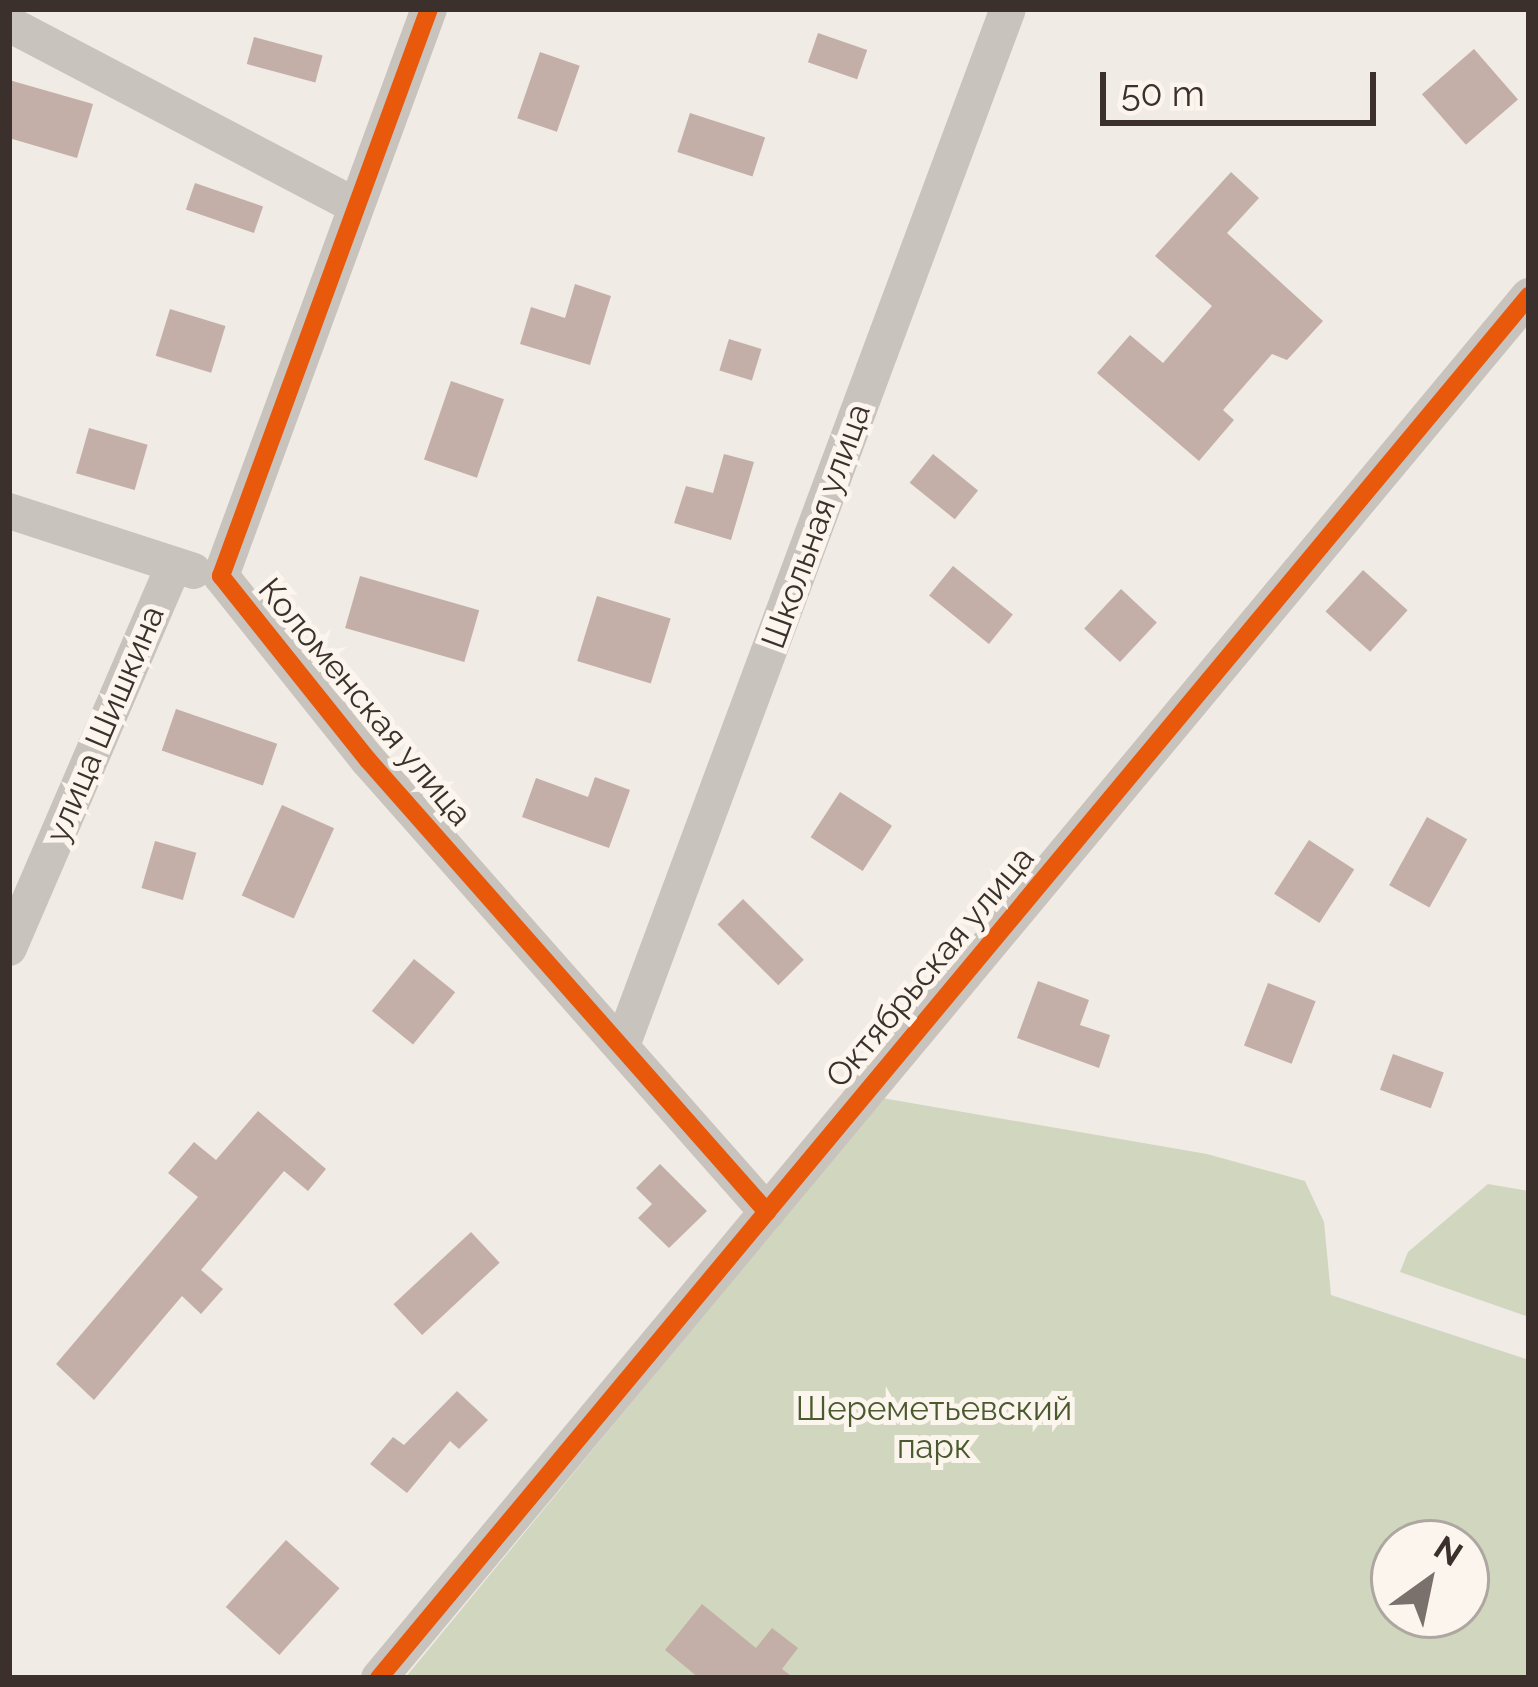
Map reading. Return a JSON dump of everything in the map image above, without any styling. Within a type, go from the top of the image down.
[{"type":"street","name":"Коломенская улица","points":[[429,9],[220,576],[368,760],[623,1042],[767,1212]]},
{"type":"street","name":"Школьная улица","points":[[623,1042],[1008,9]]},
{"type":"street","points":[[9,24],[355,206]]},
{"type":"street","name":"Октябрьская улица","points":[[379,1678],[1529,296]]},
{"type":"street","points":[[9,511],[173,567],[220,576]]},
{"type":"street","name":"улица Шишкина","points":[[9,948],[173,567]]},
{"type":"green space","name":"Шереметьевский парк","points":[[882,1098],[1207,1154],[1305,1181],[1324,1222],[1331,1295],[1529,1360],[1529,1678],[405,1678]]},
{"type":"green space","points":[[1488,1184],[1529,1191],[1529,1317],[1400,1272],[1408,1252]]},
{"type":"building","points":[[818,33],[867,50],[857,79],[808,62]]},
{"type":"building","points":[[254,37],[323,55],[315,82],[247,64]]},
{"type":"building","points":[[1474,49],[1518,100],[1466,145],[1422,94]]},
{"type":"building","points":[[540,52],[580,66],[557,132],[517,118]]},
{"type":"building","points":[[9,80],[93,104],[77,158],[9,138]]},
{"type":"building","points":[[690,113],[765,137],[752,176],[677,152]]},
{"type":"building","points":[[1231,172],[1259,198],[1227,233],[1323,321],[1287,360],[1272,354],[1223,410],[1234,420],[1199,461],[1097,373],[1130,335],[1163,363],[1212,306],[1155,256]]},
{"type":"building","points":[[195,183],[263,206],[254,233],[186,209]]},
{"type":"building","points":[[575,284],[611,296],[590,365],[520,344],[531,307],[565,318]]},
{"type":"building","points":[[170,309],[225,326],[211,373],[156,356]]},
{"type":"building","points":[[729,339],[762,349],[752,380],[719,371]]},
{"type":"building","points":[[451,381],[504,399],[477,478],[424,459]]},
{"type":"building","points":[[89,428],[148,445],[135,490],[76,473]]},
{"type":"building","points":[[724,454],[754,462],[731,540],[674,523],[686,486],[713,493]]},
{"type":"building","points":[[933,454],[978,491],[955,519],[910,483]]},
{"type":"building","points":[[953,566],[1013,614],[989,644],[929,596]]},
{"type":"building","points":[[1363,570],[1408,610],[1370,652],[1326,612]]},
{"type":"building","points":[[360,576],[479,610],[464,662],[345,628]]},
{"type":"building","points":[[1121,589],[1157,622],[1120,662],[1084,628]]},
{"type":"building","points":[[597,596],[671,619],[651,684],[577,661]]},
{"type":"building","points":[[176,709],[277,744],[263,785],[162,751]]},
{"type":"building","points":[[595,777],[630,790],[609,848],[522,817],[536,778],[588,797]]},
{"type":"building","points":[[840,792],[892,826],[863,871],[811,837]]},
{"type":"building","points":[[282,805],[334,828],[294,919],[242,895]]},
{"type":"building","points":[[1427,817],[1467,839],[1429,908],[1389,885]]},
{"type":"building","points":[[1309,840],[1354,869],[1319,923],[1274,894]]},
{"type":"building","points":[[155,841],[196,853],[183,900],[141,888]]},
{"type":"building","points":[[743,899],[804,960],[778,985],[718,924]]},
{"type":"building","points":[[414,959],[455,992],[413,1044],[372,1011]]},
{"type":"building","points":[[1038,981],[1089,1000],[1080,1025],[1110,1035],[1099,1068],[1017,1038]]},
{"type":"building","points":[[1268,983],[1316,1001],[1292,1064],[1244,1046]]},
{"type":"building","points":[[1393,1054],[1444,1072],[1431,1108],[1380,1090]]},
{"type":"building","points":[[258,1111],[326,1169],[308,1191],[284,1171],[201,1270],[223,1289],[201,1314],[182,1296],[94,1400],[56,1364],[198,1197],[168,1173],[194,1142],[216,1160]]},
{"type":"building","points":[[660,1164],[707,1211],[669,1248],[638,1218],[652,1204],[636,1188]]},
{"type":"building","points":[[471,1232],[500,1263],[422,1335],[393,1304]]},
{"type":"building","points":[[457,1391],[488,1420],[459,1449],[450,1441],[407,1493],[370,1464],[393,1437],[404,1445]]},
{"type":"building","points":[[286,1540],[340,1588],[279,1655],[226,1607]]},
{"type":"building","points":[[702,1604],[756,1648],[772,1628],[798,1648],[782,1669],[794,1678],[699,1678],[665,1650]]},
{"type":"cycle path","points":[[429,9],[221,576],[368,760],[767,1212]]},
{"type":"cycle path","points":[[379,1678],[1529,296]]}]
